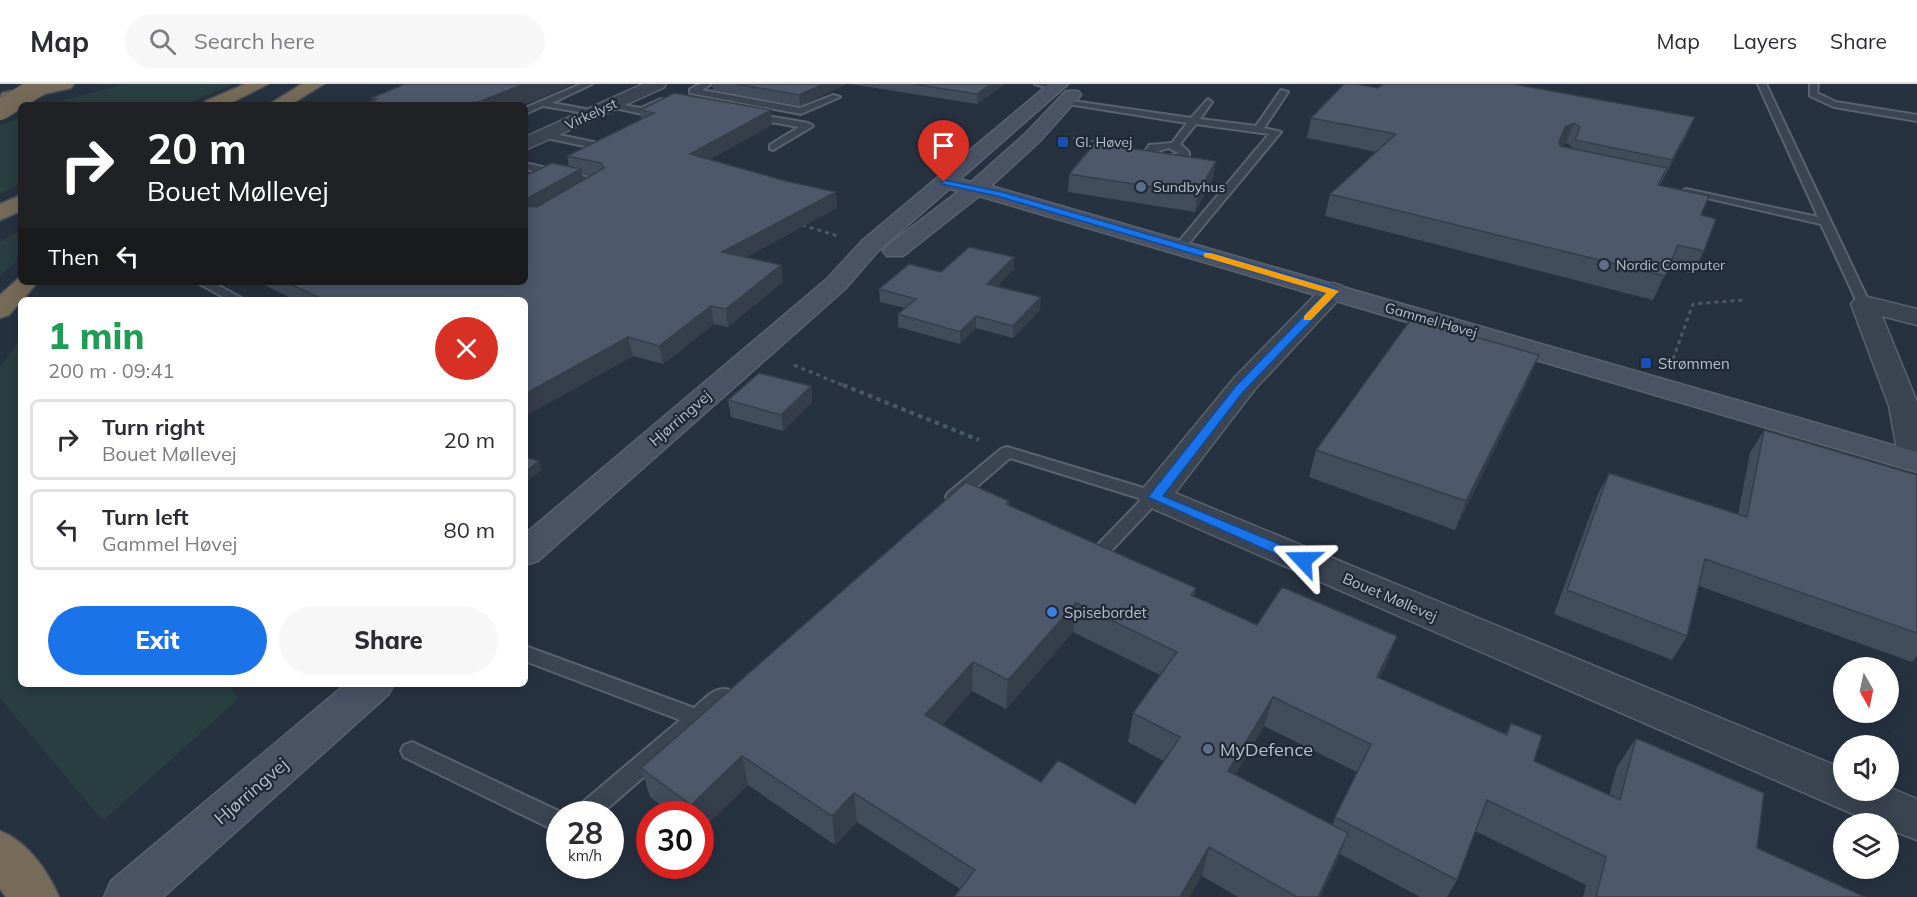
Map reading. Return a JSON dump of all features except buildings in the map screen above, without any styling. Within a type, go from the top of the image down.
[{"type":"highway","points":[[0,110],[42,84]]},
{"type":"highway","points":[[0,99],[65,84]]},
{"type":"highway","points":[[219,102],[259,84]]},
{"type":"highway","points":[[282,102],[315,84]]},
{"type":"highway","points":[[0,213],[18,204]]},
{"type":"highway","points":[[0,310],[23,285]]},
{"type":"highway","points":[[1,853],[35,897]]},
{"type":"main road","name":"Hjørringvej","points":[[528,550],[836,284],[870,246],[944,182],[1055,89],[1082,84]]},
{"type":"main road","name":"Hjørringvej","points":[[836,284],[894,252],[976,189],[1055,89]]},
{"type":"main road","name":"Gammel Høvej","points":[[944,182],[1180,247],[1916,461]]},
{"type":"main road","name":"Hjørringvej","points":[[128,897],[371,687]]},
{"type":"street","name":"Virkelyst","points":[[528,143],[657,84]]},
{"type":"street","points":[[1154,497],[1239,390],[1333,291]]},
{"type":"street","points":[[1864,304],[1917,317]]},
{"type":"street","points":[[1864,304],[1904,406],[1916,461]]},
{"type":"street","name":"Bouet Møllevej","points":[[1154,497],[1833,785]]},
{"type":"street","name":"Bouet Møllevej","points":[[1871,801],[1917,820]]},
{"type":"lane","points":[[566,84],[585,85]]},
{"type":"lane","points":[[707,84],[693,91],[801,111],[836,97]]},
{"type":"lane","points":[[1762,84],[1864,304]]},
{"type":"lane","points":[[1814,84],[1813,94],[1834,104],[1917,118]]},
{"type":"lane","points":[[528,110],[585,85]]},
{"type":"lane","points":[[1055,89],[1193,121],[1276,132],[1180,247]]},
{"type":"lane","points":[[1258,130],[1284,92]]},
{"type":"lane","points":[[543,104],[642,111],[664,100],[675,102]]},
{"type":"lane","points":[[1149,150],[1151,155],[1161,158],[1179,158],[1185,154],[1183,150],[1174,146],[1208,102]]},
{"type":"lane","points":[[741,114],[807,126],[773,147]]},
{"type":"lane","points":[[545,135],[608,148]]},
{"type":"lane","points":[[528,167],[600,183],[582,193]]},
{"type":"lane","points":[[1672,189],[1826,222]]},
{"type":"lane","points":[[208,285],[233,297]]},
{"type":"lane","points":[[936,512],[1007,452],[1154,497],[1090,563]]},
{"type":"lane","points":[[528,654],[698,718]]},
{"type":"lane","points":[[600,801],[733,687]]},
{"type":"lane","points":[[412,751],[546,816]]},
{"type":"path","points":[[1072,138],[1149,150]]},
{"type":"path","points":[[794,222],[870,246]]},
{"type":"path","points":[[1672,364],[1693,304],[1744,300]]},
{"type":"path","points":[[760,350],[1007,452]]},
{"type":"green space","points":[[124,84],[234,84],[190,102],[57,102]]},
{"type":"green space","points":[[18,117],[18,185],[0,194],[0,126]]},
{"type":"green space","points":[[18,232],[18,260],[0,275],[0,242]]},
{"type":"green space","points":[[18,342],[18,687],[231,687],[238,699],[103,821],[0,698],[0,367]]},
{"type":"slow traffic","points":[[1208,255],[1333,291],[1308,318]]},
{"type":"place","name":"Gl. Høvej","points":[[1063,142]]},
{"type":"place","name":"Sundbyhus","points":[[1141,187]]},
{"type":"place","name":"Nordic Computer","points":[[1604,265]]},
{"type":"place","name":"Strømmen","points":[[1646,363]]},
{"type":"place","name":"Spisebordet","points":[[1052,612]]},
{"type":"place","name":"MyDefence","points":[[1208,749]]},
{"type":"route","points":[[944,182],[999,194],[1333,291],[1239,390],[1154,497],[1303,560]]}]
